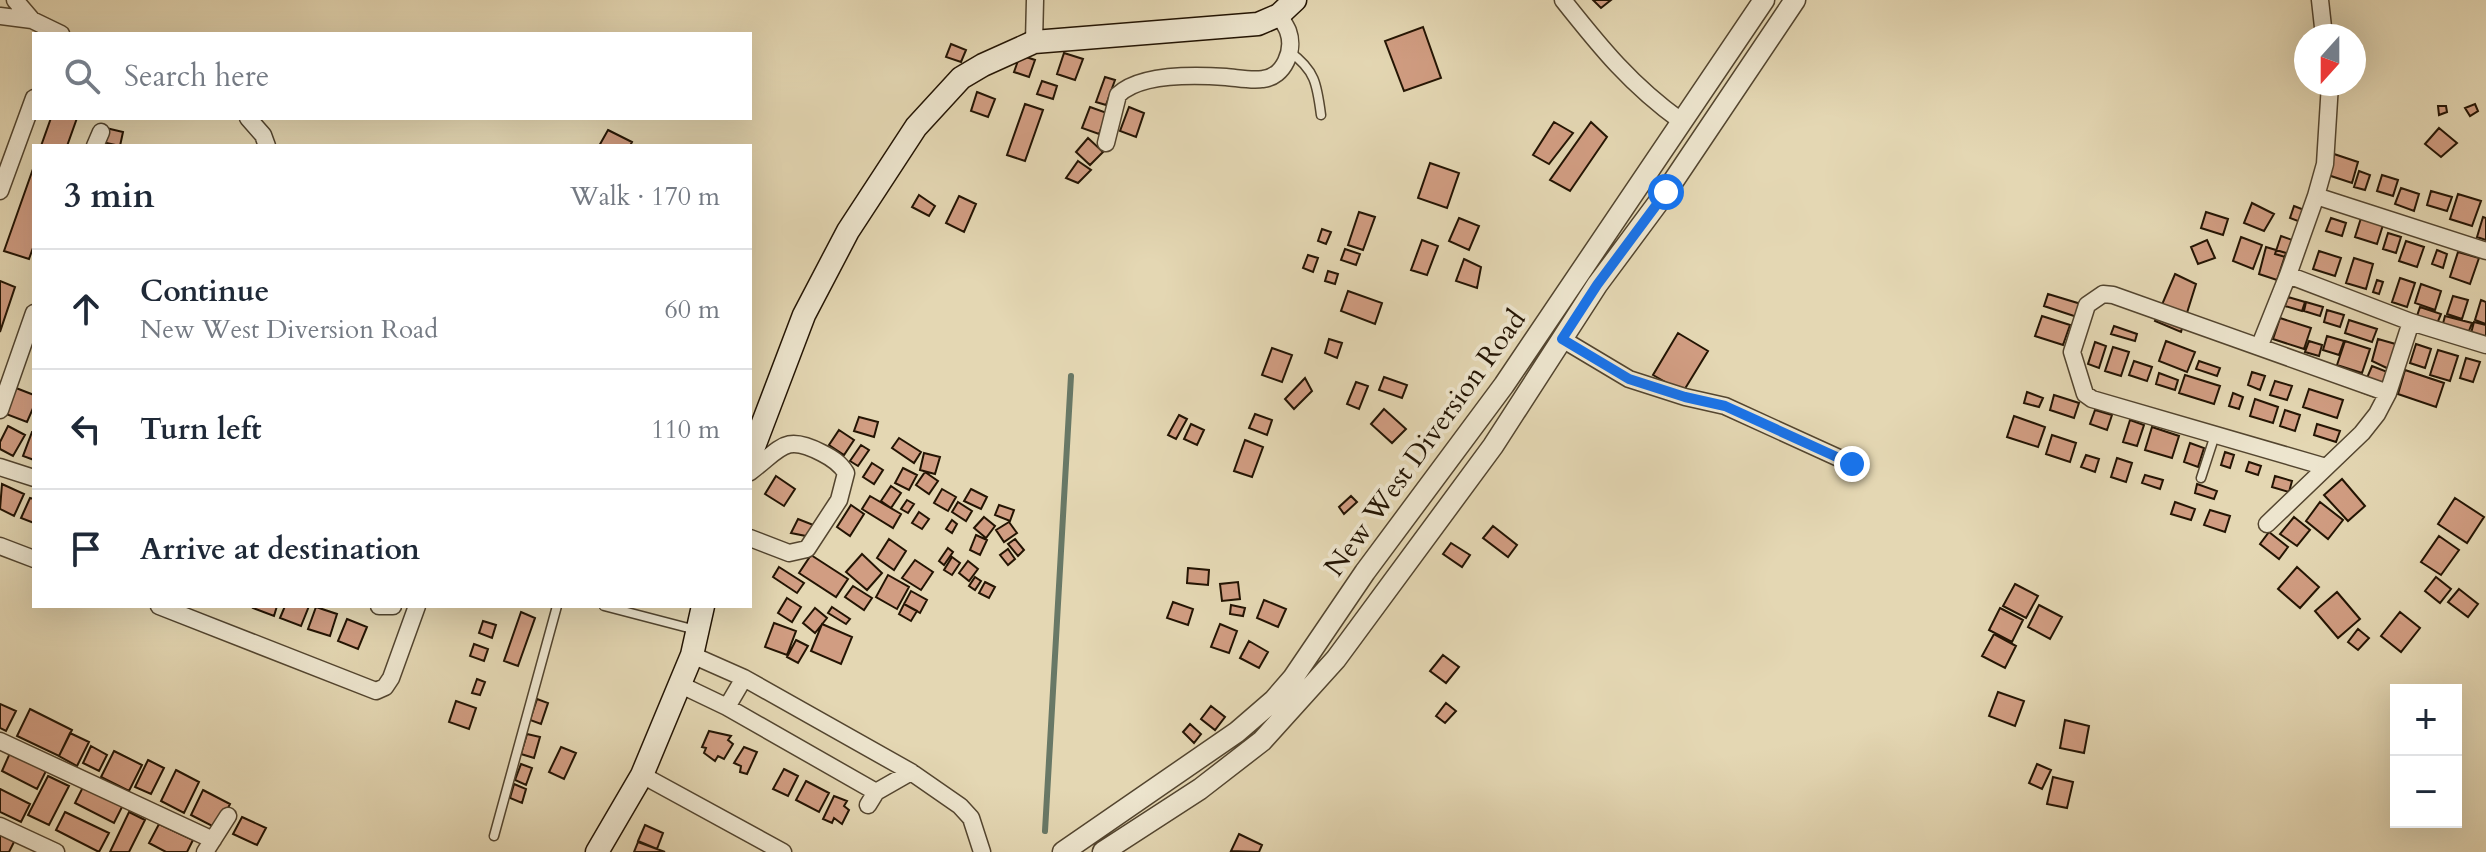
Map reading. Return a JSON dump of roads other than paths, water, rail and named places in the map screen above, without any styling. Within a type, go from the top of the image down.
[{"type":"main road","points":[[752,455],[804,315],[848,231],[916,127],[961,78],[1034,42],[1258,24],[1287,8]]},
{"type":"main road","points":[[597,852],[642,775],[681,685],[692,655],[702,608]]},
{"type":"street","points":[[15,0],[32,20]]},
{"type":"street","points":[[1034,42],[1035,0]]},
{"type":"street","points":[[1563,0],[1626,77],[1647,97],[1681,121]]},
{"type":"street","name":"New West Diversion Road","points":[[1063,852],[1237,732],[1274,700],[1504,385],[1764,0]]},
{"type":"street","name":"New West Diversion Road","points":[[1103,852],[1200,789],[1262,741],[1336,659],[1493,446],[1562,339],[1795,0]]},
{"type":"street","points":[[2320,0],[2323,24]]},
{"type":"street","points":[[1106,143],[1118,95],[1134,85],[1195,76],[1262,80],[1277,76],[1284,68],[1289,51],[1287,8]]},
{"type":"street","points":[[0,16],[32,20],[55,32]]},
{"type":"street","points":[[2260,345],[2288,275],[2325,164],[2329,96]]},
{"type":"street","points":[[0,191],[32,103]]},
{"type":"street","points":[[250,120],[263,135],[266,144]]},
{"type":"street","points":[[2316,196],[2486,251]]},
{"type":"street","points":[[2288,275],[2411,322],[2486,345]]},
{"type":"street","points":[[2326,467],[2100,403],[2085,394],[2072,352],[2087,305],[2103,294],[2113,295],[2388,393]]},
{"type":"street","points":[[0,410],[32,319]]},
{"type":"street","points":[[2267,524],[2362,433],[2377,414],[2388,393],[2411,322]]},
{"type":"street","points":[[1562,339],[1629,379],[1725,406],[1852,464]]},
{"type":"street","points":[[17,367],[32,373]]},
{"type":"street","points":[[752,458],[802,442],[833,458],[846,473],[839,500],[807,549],[789,553],[752,539]]},
{"type":"street","points":[[0,467],[32,477]]},
{"type":"street","points":[[0,546],[32,558]]},
{"type":"street","points":[[164,608],[376,691],[385,687],[391,678],[416,608]]},
{"type":"street","points":[[692,655],[744,678],[911,772],[966,812],[977,833],[982,852]]},
{"type":"street","points":[[727,707],[744,678]]},
{"type":"street","points":[[681,685],[727,707],[872,798],[911,772]]},
{"type":"street","points":[[0,741],[209,846],[228,816]]},
{"type":"street","points":[[642,775],[783,852]]},
{"type":"street","points":[[0,826],[56,852]]},
{"type":"lane","points":[[1289,51],[1308,65],[1313,74],[1321,115]]},
{"type":"lane","points":[[2201,478],[2215,435]]},
{"type":"lane","points":[[494,836],[556,608]]},
{"type":"lane","points":[[612,608],[697,630]]},
{"type":"waterway","points":[[1045,831],[1071,376]]}]
